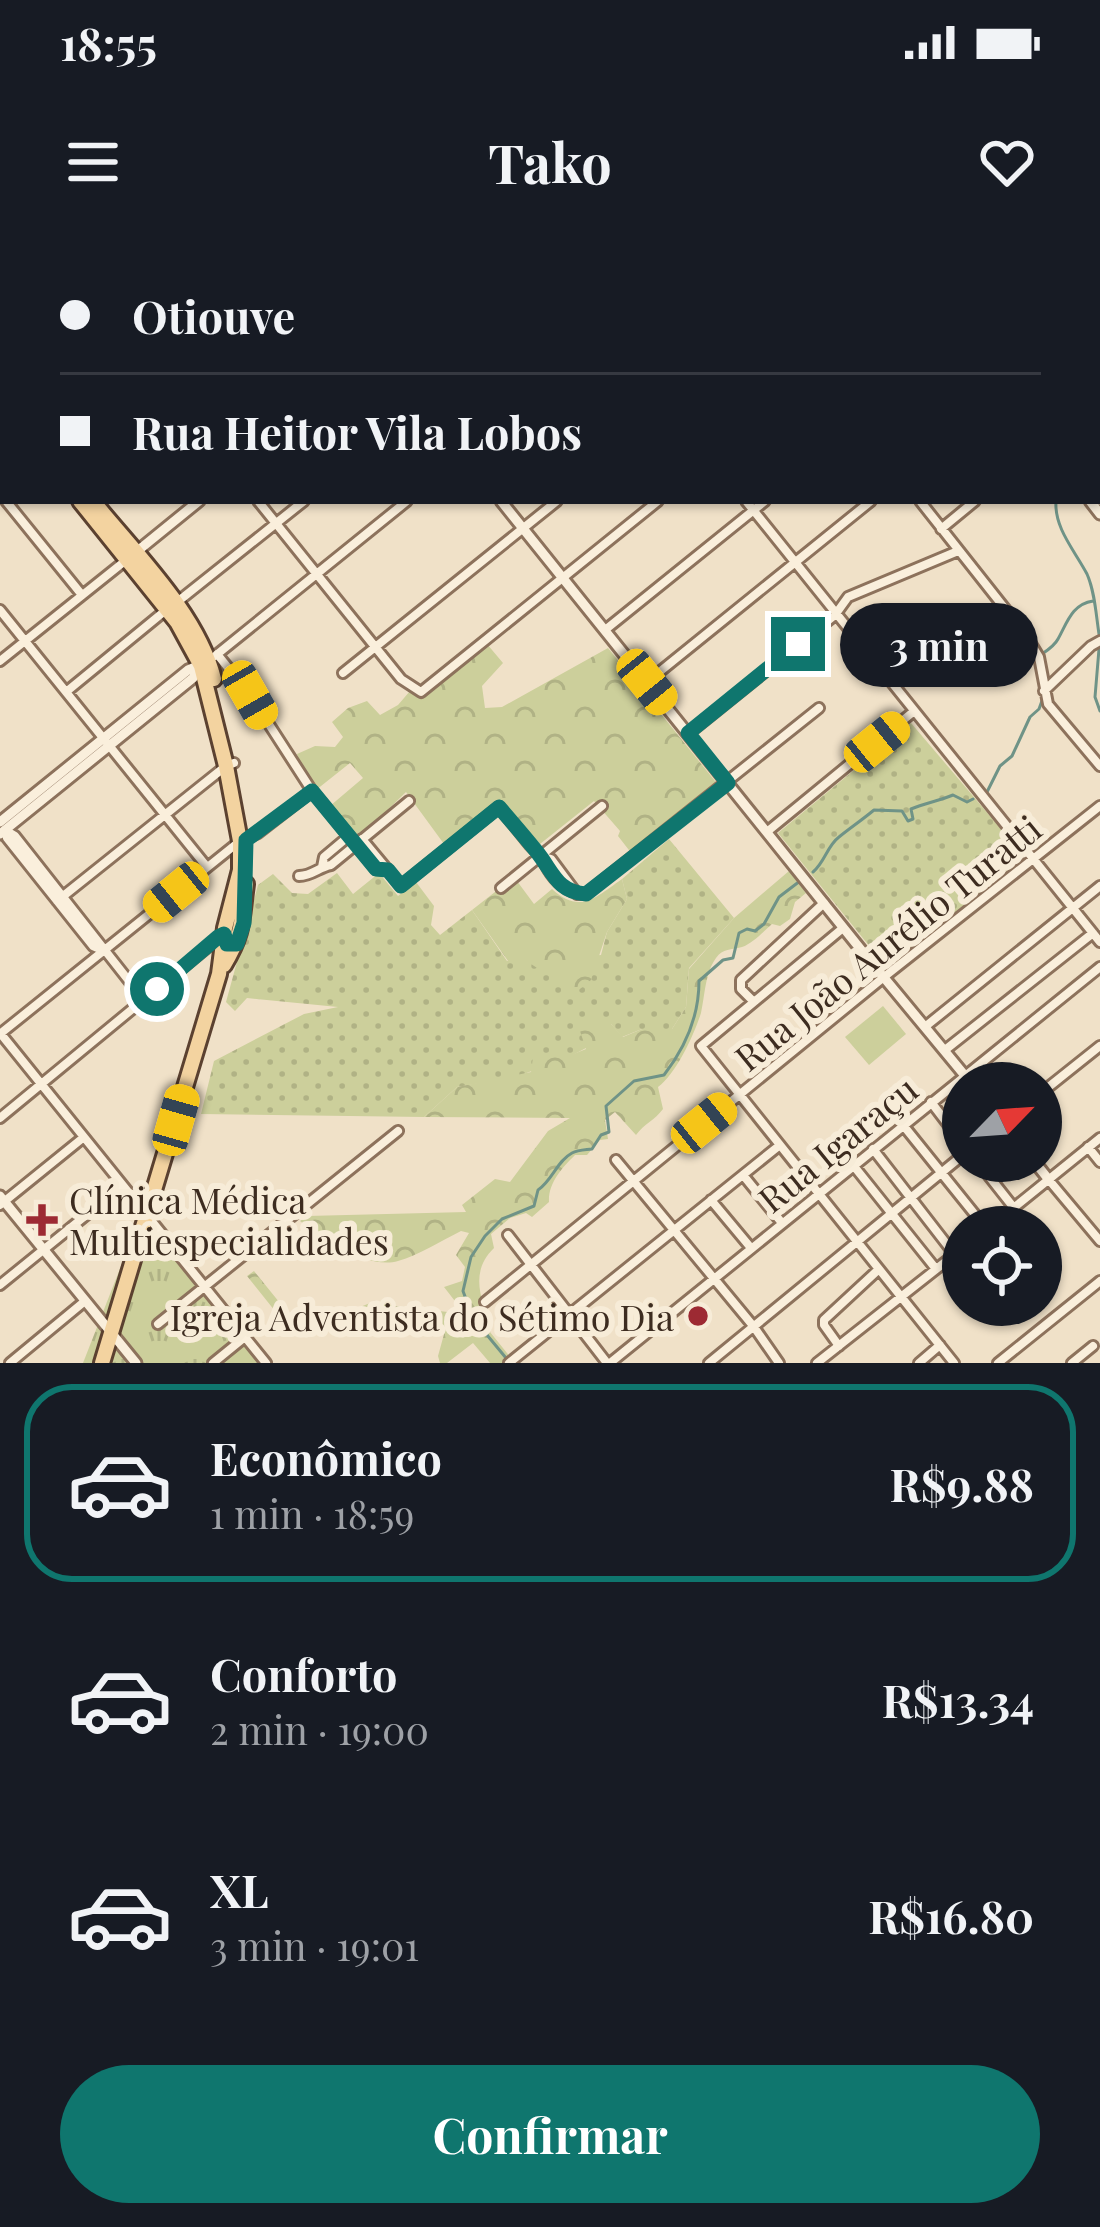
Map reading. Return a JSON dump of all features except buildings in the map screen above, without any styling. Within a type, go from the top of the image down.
[{"type":"main road","points":[[83,504],[172,606],[185,634],[209,660],[243,840],[236,916],[102,1363]]},
{"type":"main road","points":[[95,504],[131,556]]},
{"type":"street","points":[[11,504],[82,595]]},
{"type":"street","points":[[0,662],[195,504]]},
{"type":"street","points":[[260,504],[374,648],[401,679],[422,692],[654,504]]},
{"type":"street","points":[[66,692],[300,504]]},
{"type":"street","points":[[144,1000],[15,836],[1,827],[194,677],[403,504]]},
{"type":"street","points":[[504,504],[955,1062]]},
{"type":"street","points":[[343,673],[553,504]]},
{"type":"street","points":[[748,504],[1100,942]]},
{"type":"street","points":[[605,630],[761,504]]},
{"type":"street","points":[[647,682],[867,504]]},
{"type":"street","points":[[922,504],[1025,634],[1039,657],[1044,691],[1054,713],[1100,766]]},
{"type":"street","points":[[941,529],[971,504]]},
{"type":"street","points":[[688,733],[835,615],[848,597],[958,551]]},
{"type":"street","points":[[0,610],[207,867]]},
{"type":"street","points":[[1044,691],[1100,641]]},
{"type":"street","points":[[209,660],[250,695],[312,791],[401,886],[499,807],[562,888],[586,894],[818,708]]},
{"type":"street","points":[[768,831],[914,712]]},
{"type":"street","points":[[60,898],[230,764]]},
{"type":"street","points":[[266,1363],[0,1034],[207,867],[312,791]]},
{"type":"street","points":[[299,876],[310,875],[409,800]]},
{"type":"street","points":[[501,888],[602,806]]},
{"type":"street","name":"Rua João Aurélio Turatti","points":[[484,1302],[1100,806]]},
{"type":"street","points":[[926,1026],[1100,886]]},
{"type":"street","points":[[754,1002],[741,989],[742,980],[824,903]]},
{"type":"street","points":[[843,928],[701,1046],[955,1363]]},
{"type":"street","points":[[945,1050],[1093,933]]},
{"type":"street","points":[[0,1118],[144,1000],[229,938]]},
{"type":"street","name":"Rua Igaraçu","points":[[988,1062],[1100,967]]},
{"type":"street","points":[[1062,1076],[1100,1046]]},
{"type":"street","name":"Rua Igaraçu","points":[[609,1363],[942,1095]]},
{"type":"street","points":[[931,1102],[942,1116]]},
{"type":"street","points":[[903,1125],[969,1206]]},
{"type":"street","points":[[158,1324],[398,1131]]},
{"type":"street","points":[[84,1137],[1,1201],[136,1363]]},
{"type":"street","points":[[1062,1168],[1100,1138]]},
{"type":"street","points":[[509,1363],[780,1145]]},
{"type":"street","points":[[1088,1147],[1100,1162]]},
{"type":"street","points":[[873,1149],[942,1233]]},
{"type":"street","points":[[616,1160],[754,1327],[773,1360]]},
{"type":"street","points":[[853,1165],[936,1269]]},
{"type":"street","points":[[709,1363],[940,1173]]},
{"type":"street","points":[[743,1174],[782,1222]]},
{"type":"street","points":[[994,1182],[1012,1206]]},
{"type":"street","points":[[1016,1206],[1046,1182]]},
{"type":"street","points":[[1050,1182],[1100,1241]]},
{"type":"street","points":[[0,1286],[122,1186]]},
{"type":"street","points":[[711,1200],[751,1248]]},
{"type":"street","points":[[508,1235],[609,1363]]},
{"type":"street","points":[[818,1363],[942,1265]]},
{"type":"street","points":[[839,1346],[824,1320],[879,1268]]},
{"type":"street","points":[[998,1363],[1100,1281]]},
{"type":"street","points":[[10,1363],[85,1300]]},
{"type":"street","points":[[213,1363],[245,1337]]},
{"type":"street","points":[[919,1363],[940,1345]]},
{"type":"street","points":[[1072,1363],[1093,1346]]},
{"type":"green space","points":[[487,644],[503,663],[482,686],[485,708],[502,707],[608,648],[719,786],[632,854],[618,836],[620,831],[594,801],[540,844],[498,800],[444,844],[406,792],[357,840],[330,806],[363,778],[350,763],[316,790],[297,754],[315,746],[335,747],[343,737],[332,722],[348,708],[367,701],[380,715],[410,691],[424,696]]},
{"type":"green space","points":[[911,723],[1024,856],[887,968],[778,833]]},
{"type":"green space","points":[[669,839],[734,918],[689,968],[686,1007],[672,1029],[642,1029],[622,1037],[611,1024],[571,1056],[516,1077],[457,1087],[424,1117],[201,1114],[214,1061],[304,1014],[338,1007],[247,998],[235,1011],[226,1002],[258,885],[273,874],[292,893],[308,894],[337,873],[353,894],[379,873],[398,896],[416,882],[434,906],[431,925],[440,935],[472,910],[507,961],[601,955],[607,932],[627,899],[622,879]]},
{"type":"green space","points":[[789,871],[806,893],[795,902],[790,919],[780,926],[772,924],[742,947],[724,951],[712,964],[694,1032],[678,1064],[658,1087],[660,1113],[636,1135],[615,1112],[605,1120],[608,1139],[600,1140],[587,1155],[570,1160],[553,1182],[549,1202],[532,1217],[526,1213],[510,1218],[491,1234],[494,1248],[479,1276],[481,1297],[490,1332],[515,1363],[490,1363],[473,1343],[447,1363],[440,1363],[446,1327],[283,1321],[247,1276],[254,1271],[288,1313],[343,1314],[370,1303],[465,1314],[444,1287],[462,1281],[465,1267],[456,1255],[469,1233],[461,1231],[414,1255],[386,1263],[346,1251],[300,1221],[307,1216],[466,1212],[462,1205],[495,1179],[510,1182],[548,1131],[570,1118],[424,1117],[457,1087],[531,1072],[533,1057],[558,1050],[571,1055],[586,1049],[579,1028],[591,1014],[623,1037],[642,1029],[672,1029],[686,1007],[689,969],[734,918]]},
{"type":"green space","points":[[514,877],[534,904],[552,889],[571,901],[588,900],[622,879],[627,899],[607,932],[591,980],[575,993],[528,962],[508,961],[472,910]]},
{"type":"green space","points":[[883,1006],[906,1034],[869,1065],[845,1037]]},
{"type":"green space","points":[[141,1215],[262,1363],[83,1363]]},
{"type":"waterway","points":[[1056,504],[1062,530],[1090,581],[1099,634]]},
{"type":"waterway","points":[[1042,654],[1057,641],[1075,610],[1093,601]]},
{"type":"waterway","points":[[1099,649],[1095,697],[1100,711]]},
{"type":"waterway","points":[[987,792],[1043,698]]},
{"type":"waterway","points":[[813,872],[835,841],[874,810],[902,811],[908,821],[913,819],[911,809],[922,805],[953,795],[967,802],[973,799]]},
{"type":"waterway","points":[[506,1358],[473,1318],[463,1291],[471,1257],[502,1219],[534,1206],[538,1190],[567,1157],[592,1149],[609,1132],[606,1106],[634,1081],[664,1075],[689,1031],[699,981],[723,960],[733,958],[739,933],[764,924],[779,897],[800,881]]},
{"type":"place","name":"Clínica Médica Multiespecialidades","points":[[42,1220]]},
{"type":"place","name":"Igreja Adventista do Sétimo Dia","points":[[698,1316]]},
{"type":"route","points":[[157,989],[218,937],[224,934],[227,944],[237,944],[244,923],[246,840],[312,791],[376,869],[388,870],[401,886],[499,807],[562,888],[586,894],[728,783],[688,733],[798,644]]}]
